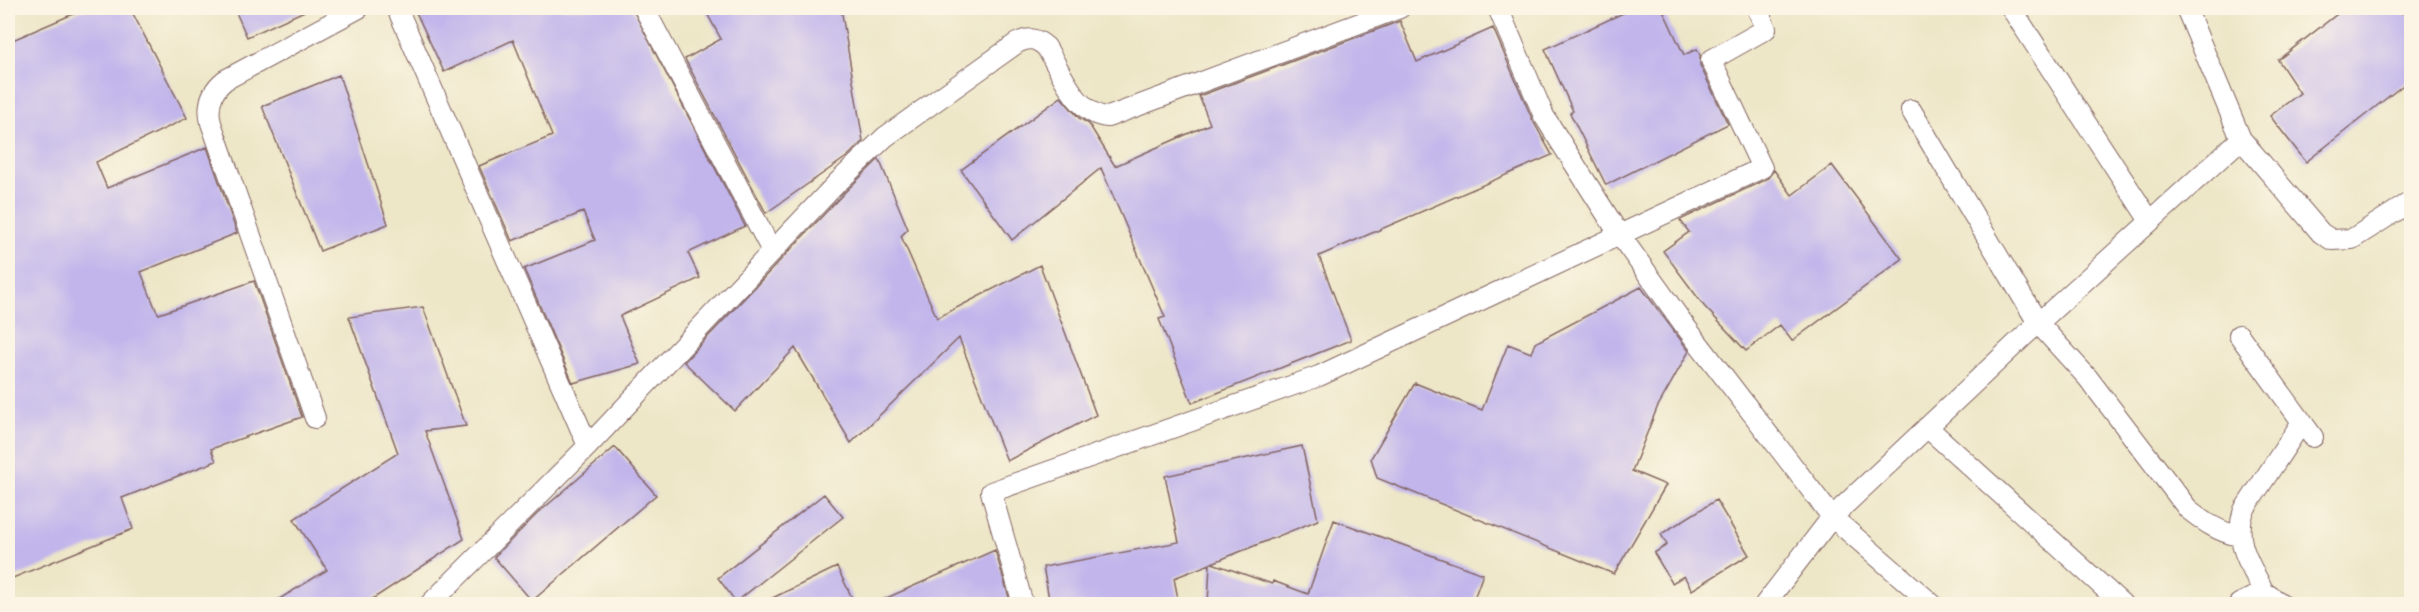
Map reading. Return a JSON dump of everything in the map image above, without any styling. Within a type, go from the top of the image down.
[{"type":"street","points":[[315,418],[211,123],[209,106],[214,91],[225,80],[360,8]]},
{"type":"street","points":[[397,8],[588,446]]},
{"type":"street","points":[[644,8],[772,251]]},
{"type":"street","points":[[430,604],[588,446],[836,184],[885,137],[935,99],[1023,39],[1038,40],[1046,47],[1082,106],[1091,114],[1108,117],[1400,8]]},
{"type":"street","points":[[1498,8],[1544,116],[1619,234],[1685,326],[1832,517],[1932,604]]},
{"type":"street","points":[[1023,604],[991,492],[1319,376],[1762,168],[1711,60],[1766,29],[1756,8]]},
{"type":"street","points":[[2010,8],[2150,221]]},
{"type":"street","points":[[2186,8],[2241,139],[2321,233],[2332,240],[2352,239],[2412,201]]},
{"type":"street","points":[[1911,110],[2038,323],[2088,378],[2188,508],[2205,523],[2223,532],[2239,536]]},
{"type":"street","points":[[1765,604],[1832,517],[2038,323],[2241,139]]},
{"type":"street","points":[[2239,335],[2307,429],[2244,510],[2240,521],[2239,536],[2243,553],[2264,592],[2282,604]]},
{"type":"street","points":[[1927,426],[2122,604]]},
{"type":"street","points":[[2239,604],[2264,592]]},
{"type":"building","points":[[87,8],[130,8],[187,118],[96,162],[107,188],[207,147],[237,233],[141,272],[156,310],[159,314],[254,281],[302,417],[211,449],[216,461],[122,498],[133,529],[8,580],[8,42]]},
{"type":"building","points":[[234,8],[311,8],[247,37]]},
{"type":"building","points":[[414,8],[632,8],[745,226],[688,253],[700,278],[620,316],[640,364],[573,383],[524,269],[595,240],[583,212],[512,241],[479,166],[552,136],[513,40],[444,72]]},
{"type":"building","points":[[704,8],[841,8],[863,141],[848,156],[766,213],[685,59],[721,39]]},
{"type":"building","points":[[1634,8],[1662,8],[1684,55],[1697,49],[1700,55],[1700,65],[1728,124],[1606,185],[1570,113],[1573,111],[1545,49]]},
{"type":"building","points":[[2345,8],[2389,8],[2412,17],[2412,78],[2306,162],[2270,116],[2300,93],[2278,60]]},
{"type":"building","points":[[1400,21],[1417,62],[1493,28],[1533,121],[1552,155],[1319,256],[1351,340],[1192,403],[1159,319],[1165,317],[1101,168],[1012,240],[961,170],[1061,97],[1079,118],[1089,124],[1115,166],[1210,124],[1199,96]]},
{"type":"building","points":[[339,75],[388,224],[320,251],[262,106]]},
{"type":"building","points":[[879,159],[908,229],[901,236],[937,318],[1040,265],[1096,415],[1007,461],[959,338],[851,443],[795,348],[735,411],[684,362]]},
{"type":"building","points":[[1832,165],[1902,259],[1792,341],[1780,325],[1746,351],[1704,306],[1663,251],[1689,232],[1680,220],[1767,179],[1774,170],[1792,195]]},
{"type":"building","points":[[1641,287],[1689,351],[1657,408],[1632,471],[1666,485],[1614,574],[1377,478],[1371,458],[1415,383],[1482,410],[1508,344],[1531,353],[1535,343]]},
{"type":"building","points":[[423,307],[466,426],[425,431],[464,539],[365,604],[271,604],[327,570],[294,519],[398,453],[349,317]]},
{"type":"building","points":[[1302,446],[1318,520],[1212,563],[1308,594],[1334,520],[1483,574],[1472,604],[1208,604],[1210,564],[1174,578],[1179,604],[1050,604],[1043,567],[1179,542],[1165,476]]},
{"type":"building","points":[[615,447],[656,495],[532,601],[494,557],[537,514]]},
{"type":"building","points":[[824,494],[843,517],[736,602],[718,578]]},
{"type":"building","points":[[1716,500],[1749,555],[1692,590],[1684,576],[1672,583],[1654,553],[1667,545],[1661,534]]},
{"type":"building","points":[[995,550],[1011,604],[873,604]]},
{"type":"building","points":[[837,567],[855,604],[760,604]]}]
